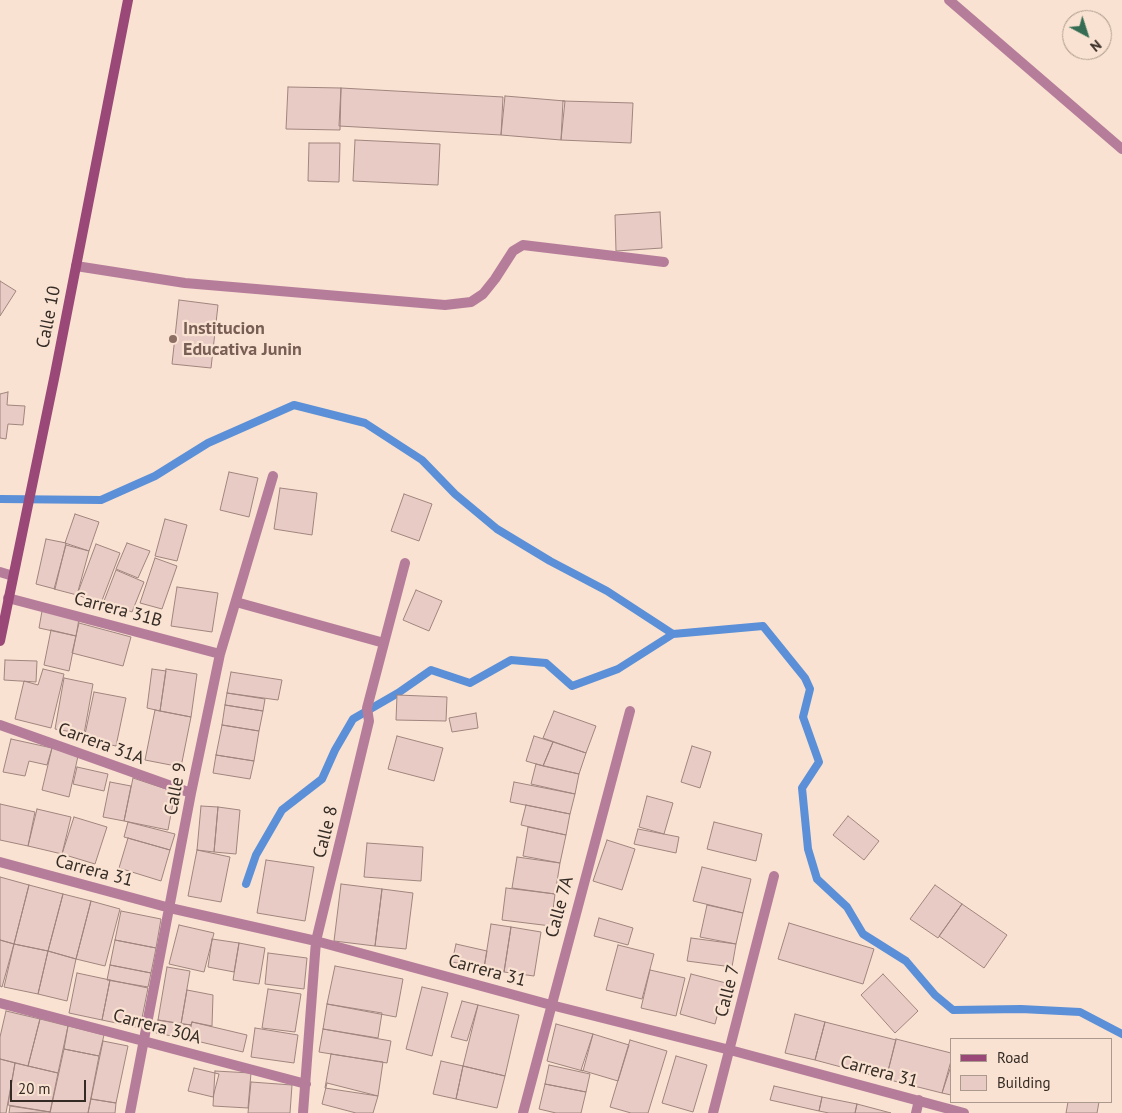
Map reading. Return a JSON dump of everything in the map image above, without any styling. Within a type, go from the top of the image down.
[{"type":"main road","name":"Calle 10","points":[[0,641],[128,0]]},
{"type":"street","points":[[949,0],[1122,149]]},
{"type":"street","points":[[76,266],[185,283],[446,305],[471,302],[483,294],[513,251],[523,246],[664,262]]},
{"type":"street","name":"Calle 9","points":[[130,1113],[191,793],[220,654],[273,476]]},
{"type":"street","name":"Calle 8","points":[[303,1113],[316,941],[370,721],[367,708],[405,563]]},
{"type":"street","points":[[0,572],[13,576]]},
{"type":"street","name":"Carrera 31B","points":[[8,598],[220,654]]},
{"type":"street","points":[[236,602],[384,643]]},
{"type":"street","name":"Calle 7A","points":[[523,1113],[550,1005],[630,711]]},
{"type":"street","name":"Carrera 31A","points":[[0,725],[191,793]]},
{"type":"street","name":"Carrera 31","points":[[0,862],[170,908],[316,941],[550,1005],[730,1050],[964,1113]]},
{"type":"street","name":"Calle 7","points":[[713,1113],[774,876]]},
{"type":"street","name":"Carrera 30A","points":[[0,1003],[306,1084]]},
{"type":"street","points":[[916,1113],[919,1100]]},
{"type":"building","points":[[288,87],[341,88],[340,130],[286,129]]},
{"type":"building","points":[[341,88],[503,97],[501,135],[339,126]]},
{"type":"building","points":[[505,96],[565,101],[561,140],[501,135]]},
{"type":"building","points":[[563,101],[633,103],[631,143],[561,140]]},
{"type":"building","points":[[355,140],[440,144],[438,185],[353,181]]},
{"type":"building","points":[[309,143],[340,143],[339,182],[308,181]]},
{"type":"building","points":[[660,212],[662,248],[616,251],[615,215]]},
{"type":"building","points":[[0,281],[16,291],[0,316]]},
{"type":"building","points":[[179,300],[218,305],[211,368],[172,364]]},
{"type":"building","points":[[8,392],[7,405],[25,406],[23,425],[8,424],[6,439],[0,438],[0,394]]},
{"type":"building","points":[[229,472],[258,478],[249,517],[220,510]]},
{"type":"building","points":[[280,488],[317,493],[312,535],[274,529]]},
{"type":"building","points":[[404,494],[432,504],[419,541],[391,531]]},
{"type":"building","points":[[75,514],[99,522],[89,551],[65,543]]},
{"type":"building","points":[[165,519],[187,525],[177,561],[155,556]]},
{"type":"building","points":[[46,539],[66,543],[55,589],[36,584]]},
{"type":"building","points":[[127,543],[150,551],[138,578],[116,569]]},
{"type":"building","points":[[96,544],[120,553],[101,603],[77,595]]},
{"type":"building","points":[[66,545],[89,551],[77,595],[54,589]]},
{"type":"building","points":[[155,558],[177,566],[162,609],[140,603]]},
{"type":"building","points":[[116,570],[144,582],[132,612],[104,601]]},
{"type":"building","points":[[177,587],[218,593],[212,632],[171,626]]},
{"type":"building","points":[[416,590],[442,601],[429,631],[403,620]]},
{"type":"building","points":[[42,611],[79,619],[76,636],[39,628]]},
{"type":"building","points":[[79,623],[131,637],[123,666],[72,653]]},
{"type":"building","points":[[51,630],[76,636],[69,671],[44,665]]},
{"type":"building","points":[[5,660],[37,661],[36,682],[4,680]]},
{"type":"building","points":[[43,669],[64,674],[51,728],[15,719],[24,681],[38,685]]},
{"type":"building","points":[[152,669],[166,671],[160,711],[147,708]]},
{"type":"building","points":[[166,669],[197,674],[191,717],[160,711]]},
{"type":"building","points":[[231,672],[282,680],[278,700],[227,693]]},
{"type":"building","points":[[64,678],[93,684],[84,734],[55,729]]},
{"type":"building","points":[[94,692],[126,698],[116,746],[84,739]]},
{"type":"building","points":[[227,693],[265,699],[263,711],[225,705]]},
{"type":"building","points":[[397,695],[447,697],[446,721],[396,720]]},
{"type":"building","points":[[225,705],[263,711],[259,731],[222,725]]},
{"type":"building","points":[[155,710],[191,717],[181,767],[145,760]]},
{"type":"building","points":[[554,711],[596,726],[586,753],[543,738]]},
{"type":"building","points":[[476,713],[478,728],[452,732],[449,718]]},
{"type":"building","points":[[222,725],[259,731],[254,761],[216,755]]},
{"type":"building","points":[[397,736],[443,748],[434,781],[388,769]]},
{"type":"building","points":[[534,736],[553,742],[543,766],[526,761]]},
{"type":"building","points":[[11,739],[52,748],[47,765],[29,761],[25,776],[3,772]]},
{"type":"building","points":[[553,742],[586,753],[579,774],[543,766]]},
{"type":"building","points":[[692,746],[711,752],[700,788],[681,782]]},
{"type":"building","points":[[52,748],[78,756],[69,797],[42,790]]},
{"type":"building","points":[[216,755],[254,761],[250,779],[213,773]]},
{"type":"building","points":[[536,764],[579,774],[575,794],[531,784]]},
{"type":"building","points":[[77,767],[108,774],[104,791],[73,784]]},
{"type":"building","points":[[133,778],[175,792],[168,830],[124,821]]},
{"type":"building","points":[[110,782],[131,786],[124,821],[103,817]]},
{"type":"building","points":[[514,782],[575,794],[570,814],[510,802]]},
{"type":"building","points":[[647,796],[673,803],[664,834],[639,827]]},
{"type":"building","points":[[0,804],[35,812],[28,846],[0,840]]},
{"type":"building","points":[[526,805],[570,814],[566,835],[521,825]]},
{"type":"building","points":[[201,806],[218,807],[214,852],[197,850]]},
{"type":"building","points":[[218,807],[240,810],[236,854],[214,852]]},
{"type":"building","points":[[37,809],[71,817],[62,854],[28,846]]},
{"type":"building","points":[[848,816],[879,841],[864,860],[833,835]]},
{"type":"building","points":[[74,817],[107,827],[95,864],[62,854]]},
{"type":"building","points":[[128,822],[175,834],[170,850],[124,837]]},
{"type":"building","points":[[714,822],[762,834],[756,861],[707,849]]},
{"type":"building","points":[[528,827],[566,835],[560,863],[523,856]]},
{"type":"building","points":[[638,829],[679,837],[676,853],[634,844]]},
{"type":"building","points":[[128,838],[170,850],[161,881],[119,868]]},
{"type":"building","points":[[607,840],[635,849],[622,890],[593,881]]},
{"type":"building","points":[[367,843],[423,847],[421,881],[364,877]]},
{"type":"building","points":[[197,850],[230,857],[221,902],[188,896]]},
{"type":"building","points":[[517,857],[560,863],[555,894],[512,888]]},
{"type":"building","points":[[266,860],[314,867],[305,921],[257,913]]},
{"type":"building","points":[[702,867],[751,879],[743,913],[693,901]]},
{"type":"building","points":[[0,877],[29,885],[14,944],[0,940]]},
{"type":"building","points":[[341,884],[382,889],[375,946],[334,941]]},
{"type":"building","points":[[29,885],[63,894],[48,951],[14,944]]},
{"type":"building","points":[[935,885],[962,904],[938,938],[910,919]]},
{"type":"building","points":[[506,888],[555,894],[551,926],[502,920]]},
{"type":"building","points":[[382,889],[413,893],[406,949],[375,946]]},
{"type":"building","points":[[63,894],[91,901],[76,959],[48,951]]},
{"type":"building","points":[[91,901],[120,909],[105,966],[76,959]]},
{"type":"building","points":[[962,904],[1007,935],[984,968],[939,936]]},
{"type":"building","points":[[707,905],[743,913],[736,944],[700,937]]},
{"type":"building","points":[[121,911],[161,919],[156,948],[115,940]]},
{"type":"building","points":[[599,918],[633,928],[628,945],[594,936]]},
{"type":"building","points":[[789,923],[874,949],[863,984],[778,959]]},
{"type":"building","points":[[491,924],[511,927],[504,972],[484,968]]},
{"type":"building","points":[[179,925],[214,933],[204,972],[169,964]]},
{"type":"building","points":[[511,927],[541,932],[534,976],[504,972]]},
{"type":"building","points":[[691,938],[736,944],[732,967],[687,961]]},
{"type":"building","points":[[212,939],[239,943],[234,972],[208,967]]},
{"type":"building","points":[[0,940],[14,944],[2,987],[0,986]]},
{"type":"building","points":[[115,940],[156,948],[151,973],[110,965]]},
{"type":"building","points":[[239,943],[265,948],[259,984],[233,980]]},
{"type":"building","points":[[14,944],[48,951],[38,994],[4,987]]},
{"type":"building","points":[[456,944],[487,951],[484,968],[452,962]]},
{"type":"building","points":[[618,945],[654,954],[642,999],[606,990]]},
{"type":"building","points":[[48,951],[76,959],[67,1001],[38,994]]},
{"type":"building","points":[[268,953],[307,958],[304,989],[265,984]]},
{"type":"building","points":[[110,965],[151,973],[148,987],[107,980]]},
{"type":"building","points":[[335,966],[403,979],[396,1017],[327,1004]]},
{"type":"building","points":[[167,967],[190,971],[181,1024],[158,1020]]},
{"type":"building","points":[[650,970],[685,978],[676,1016],[641,1008]]},
{"type":"building","points":[[77,973],[110,980],[102,1020],[69,1013]]},
{"type":"building","points":[[691,974],[726,983],[715,1024],[680,1014]]},
{"type":"building","points":[[883,974],[918,1011],[895,1033],[861,995]]},
{"type":"building","points":[[110,980],[148,988],[140,1028],[102,1020]]},
{"type":"building","points":[[422,987],[448,993],[432,1056],[406,1049]]},
{"type":"building","points":[[268,989],[301,994],[295,1032],[262,1028]]},
{"type":"building","points":[[187,990],[213,995],[212,1026],[192,1022],[191,1025],[181,1024]]},
{"type":"building","points":[[462,1001],[478,1005],[467,1041],[451,1037]]},
{"type":"building","points":[[327,1004],[382,1013],[378,1038],[323,1029]]},
{"type":"building","points":[[478,1005],[519,1015],[505,1076],[463,1066]]},
{"type":"building","points":[[6,1011],[40,1019],[28,1066],[0,1059],[0,1037]]},
{"type":"building","points":[[795,1014],[825,1022],[815,1060],[785,1053]]},
{"type":"building","points":[[40,1019],[68,1026],[58,1073],[28,1066]]},
{"type":"building","points":[[158,1020],[191,1025],[188,1039],[156,1033]]},
{"type":"building","points":[[192,1022],[247,1035],[243,1052],[188,1039]]},
{"type":"building","points":[[825,1022],[896,1040],[886,1079],[815,1060]]},
{"type":"building","points":[[556,1024],[593,1034],[583,1071],[547,1061]]},
{"type":"building","points":[[68,1026],[104,1035],[99,1056],[64,1049]]},
{"type":"building","points":[[255,1028],[298,1035],[294,1063],[251,1057]]},
{"type":"building","points":[[323,1029],[391,1041],[387,1063],[319,1052]]},
{"type":"building","points":[[593,1034],[629,1045],[618,1081],[581,1070]]},
{"type":"building","points":[[896,1039],[950,1053],[950,1065],[942,1093],[886,1079]]},
{"type":"building","points":[[630,1040],[667,1051],[648,1113],[631,1113],[610,1107]]},
{"type":"building","points":[[103,1041],[128,1046],[116,1103],[91,1099]]},
{"type":"building","points":[[64,1049],[99,1056],[88,1113],[50,1113]]},
{"type":"building","points":[[331,1054],[383,1062],[378,1096],[325,1088]]},
{"type":"building","points":[[676,1056],[707,1065],[693,1112],[662,1103]]},
{"type":"building","points":[[0,1059],[15,1063],[6,1113],[0,1113]]},
{"type":"building","points":[[441,1061],[463,1066],[456,1099],[433,1094]]},
{"type":"building","points":[[15,1063],[58,1073],[50,1112],[8,1105]]},
{"type":"building","points":[[549,1065],[590,1074],[586,1092],[545,1084]]},
{"type":"building","points":[[463,1066],[505,1076],[497,1108],[456,1099]]},
{"type":"building","points":[[194,1068],[219,1074],[213,1097],[188,1091]]},
{"type":"building","points":[[950,1069],[950,1095],[942,1093]]},
{"type":"building","points":[[215,1071],[251,1073],[248,1108],[213,1106]]},
{"type":"building","points":[[251,1082],[292,1085],[290,1113],[248,1113]]},
{"type":"building","points":[[327,1083],[378,1096],[373,1113],[356,1113],[322,1104]]},
{"type":"building","points":[[545,1084],[586,1092],[581,1113],[556,1113],[539,1109]]},
{"type":"building","points":[[774,1086],[822,1097],[819,1111],[770,1100]]},
{"type":"building","points":[[822,1097],[857,1104],[855,1113],[819,1111]]},
{"type":"building","points":[[91,1099],[116,1103],[115,1113],[88,1113]]},
{"type":"building","points":[[1068,1103],[1099,1103],[1097,1113],[1066,1113]]},
{"type":"building","points":[[857,1104],[891,1113],[855,1113]]},
{"type":"building","points":[[10,1106],[50,1112],[9,1113]]},
{"type":"waterway","points":[[0,499],[101,500],[155,476],[208,443],[294,405],[365,423],[422,460],[455,494],[497,529],[550,561],[607,591],[673,634],[763,626],[805,678],[810,689],[803,717],[819,762],[802,788],[808,849],[817,879],[847,907],[863,934],[906,961],[935,995],[953,1010],[1021,1009],[1080,1012],[1122,1034]]},
{"type":"waterway","points":[[246,884],[256,855],[282,810],[322,779],[335,750],[353,719],[398,693],[431,670],[470,683],[511,660],[546,663],[572,686],[618,669],[673,634]]},
{"type":"place","name":"Institucion Educativa Junin","points":[[173,339]]}]
